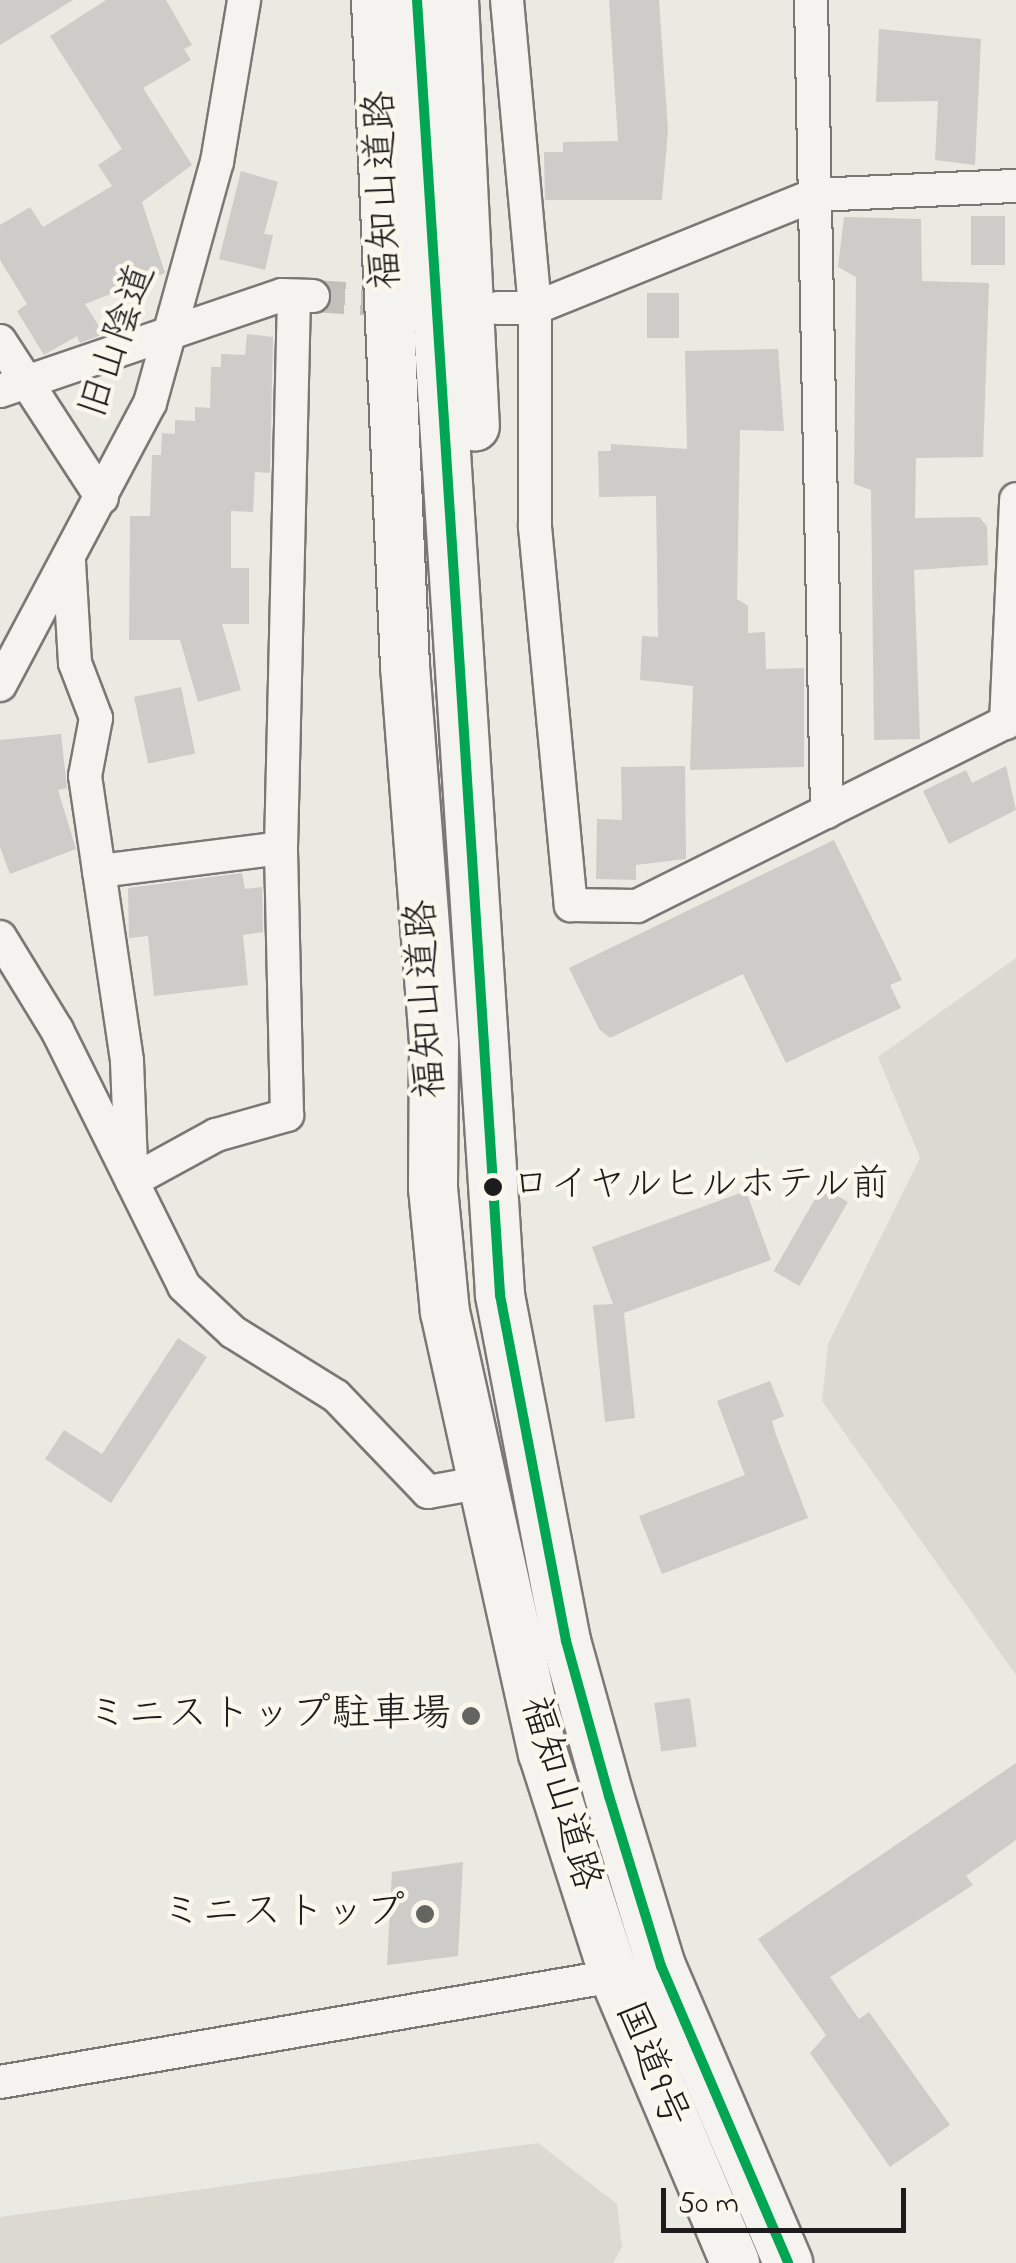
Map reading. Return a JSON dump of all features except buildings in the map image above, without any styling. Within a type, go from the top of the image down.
[{"type":"highway","points":[[344,0],[362,225],[372,627],[412,1102],[433,1188]]},
{"type":"highway","points":[[454,0],[474,324],[490,1210]]},
{"type":"highway","name":"福知山道路","points":[[397,19],[405,666],[434,1043],[433,1188],[445,1312],[478,1483],[544,1752],[614,1976]]},
{"type":"highway","name":"福知山道路","points":[[397,19],[490,1210],[566,1641],[660,1966]]},
{"type":"highway","name":"国道9号","points":[[660,1966],[788,2263]]},
{"type":"highway","name":"国道9号","points":[[614,1976],[735,2263]]},
{"type":"street","name":"旧山陰道","points":[[0,685],[102,498],[172,339],[217,162],[244,0]]},
{"type":"street","points":[[507,0],[536,308],[535,527],[572,905],[637,906],[1011,720],[1016,498]]},
{"type":"street","points":[[812,0],[828,812]]},
{"type":"street","points":[[498,308],[536,308],[815,196],[1016,186]]},
{"type":"street","points":[[14,387],[303,296],[281,848],[288,1116],[216,1135],[132,1181]]},
{"type":"street","points":[[0,341],[14,387],[102,498]]},
{"type":"street","points":[[69,562],[76,663],[96,718],[85,776],[128,1060],[132,1181]]},
{"type":"street","points":[[99,871],[281,848]]},
{"type":"street","points":[[0,937],[184,1286],[233,1332],[336,1396],[428,1492],[478,1483]]},
{"type":"street","points":[[0,2082],[660,1966]]},
{"type":"shaded area","points":[[1016,958],[1016,1675],[822,1401],[828,1344],[920,1158],[878,1057]]},
{"type":"shaded area","points":[[538,2143],[617,2204],[622,2247],[613,2263],[0,2263],[0,2217]]},
{"type":"tunnel","points":[[313,296],[408,302]]},
{"type":"transit line","points":[[417,0],[500,1295],[566,1641],[609,1796],[661,1966],[788,2263]]},
{"type":"place","name":"ロイヤルヒルホテル前","points":[[493,1187]]},
{"type":"place","name":"ミニストップ駐車場","points":[[471,1716]]},
{"type":"place","name":"ミニストップ","points":[[425,1914]]}]
